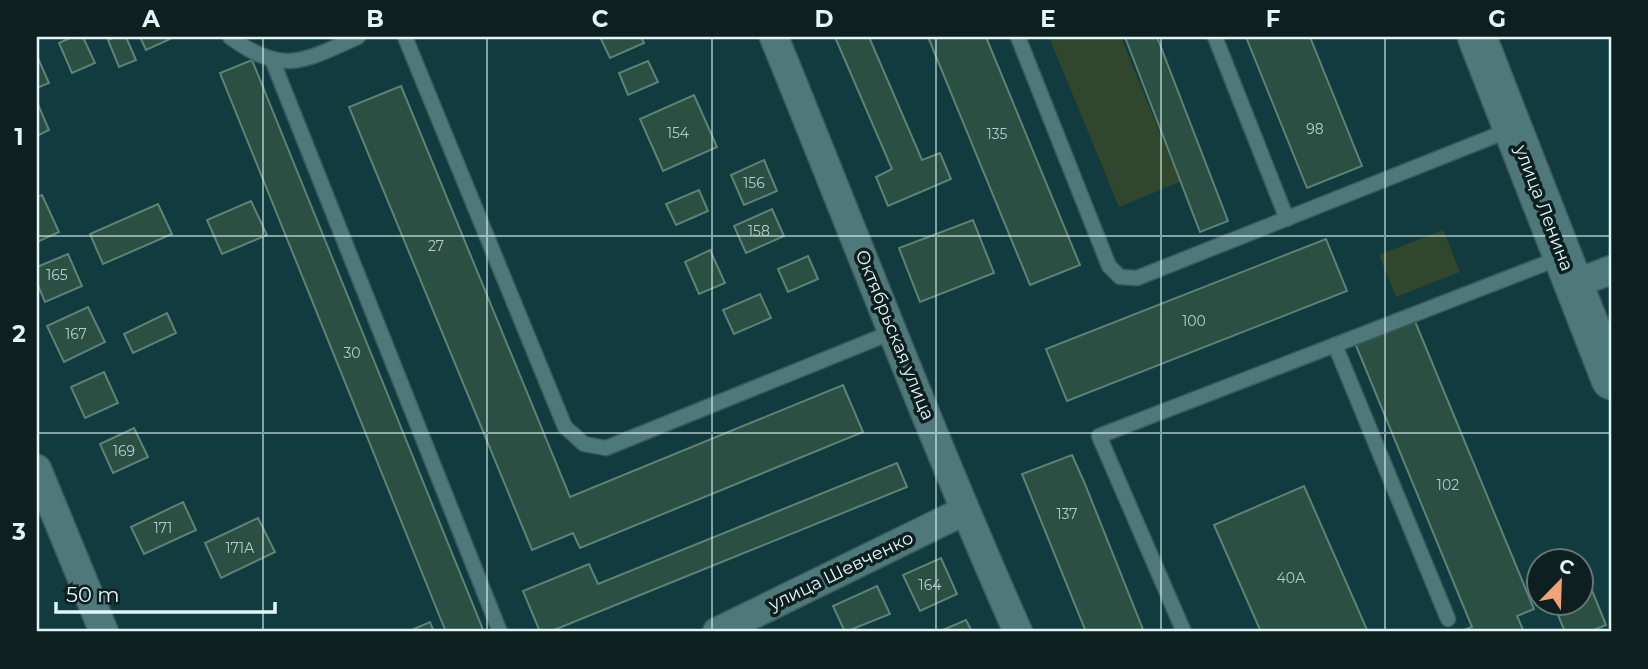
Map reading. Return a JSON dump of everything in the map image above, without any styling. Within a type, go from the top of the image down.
[{"type":"street","name":"Октябрьская улица","points":[[774,37],[895,331],[964,511],[1018,632]]},
{"type":"street","name":"улица Ленина","points":[[1478,37],[1611,380]]},
{"type":"street","points":[[1568,270],[1611,270]]},
{"type":"street","points":[[37,469],[104,632]]},
{"type":"street","name":"улица Шевченко","points":[[717,632],[964,511]]},
{"type":"lane","points":[[230,37],[273,62],[307,60],[358,37]]},
{"type":"lane","points":[[405,37],[565,427],[584,444],[606,448],[895,331]]},
{"type":"lane","points":[[1018,37],[1110,266],[1120,277],[1136,278],[1513,129]]},
{"type":"lane","points":[[1215,37],[1287,219]]},
{"type":"lane","points":[[273,62],[500,632]]},
{"type":"lane","points":[[1184,632],[1099,436],[1335,345],[1568,270]]},
{"type":"lane","points":[[1335,345],[1448,619]]},
{"type":"green space","points":[[1049,37],[1121,37],[1180,182],[1119,207]]},
{"type":"green space","points":[[1443,230],[1460,272],[1396,297],[1379,255]]},
{"type":"building","points":[[72,37],[83,37],[95,63],[72,73],[59,43]]},
{"type":"building","points":[[126,37],[136,60],[119,67],[108,40]]},
{"type":"building","points":[[140,37],[169,37],[170,39],[146,50]]},
{"type":"building","points":[[600,37],[641,37],[644,43],[610,58]]},
{"type":"building","points":[[835,37],[869,37],[922,160],[940,153],[951,179],[888,206],[876,177],[892,169]]},
{"type":"building","points":[[928,37],[986,37],[1080,265],[1030,285]]},
{"type":"building","points":[[1125,37],[1157,37],[1228,221],[1200,232]]},
{"type":"building","points":[[1246,37],[1310,37],[1362,166],[1307,188]]},
{"type":"building","points":[[37,56],[49,83],[37,88]]},
{"type":"building","points":[[252,60],[484,632],[446,632],[220,73]]},
{"type":"building","points":[[648,61],[658,82],[628,95],[619,73]]},
{"type":"building","points":[[401,86],[570,497],[843,385],[863,432],[580,548],[573,533],[532,550],[349,107]]},
{"type":"building","points":[[694,95],[717,147],[663,171],[640,119]]},
{"type":"building","points":[[37,102],[49,130],[37,136]]},
{"type":"building","points":[[764,160],[777,191],[744,205],[731,175]]},
{"type":"building","points":[[699,190],[708,211],[676,225],[666,204]]},
{"type":"building","points":[[42,195],[59,232],[37,242],[37,197]]},
{"type":"building","points":[[251,201],[267,235],[222,254],[207,220]]},
{"type":"building","points":[[158,204],[172,234],[103,264],[90,234]]},
{"type":"building","points":[[772,209],[784,236],[746,253],[734,226]]},
{"type":"building","points":[[973,220],[994,273],[920,302],[899,248]]},
{"type":"building","points":[[1326,239],[1347,291],[1067,401],[1046,349]]},
{"type":"building","points":[[710,250],[725,283],[699,294],[685,262]]},
{"type":"building","points":[[68,254],[82,286],[45,302],[37,283],[37,267]]},
{"type":"building","points":[[808,256],[818,279],[788,292],[778,269]]},
{"type":"building","points":[[760,294],[771,318],[734,334],[723,310]]},
{"type":"building","points":[[88,307],[105,342],[64,362],[47,326]]},
{"type":"building","points":[[167,313],[176,333],[133,353],[124,334]]},
{"type":"building","points":[[1414,319],[1526,590],[1526,612],[1517,616],[1524,632],[1458,632],[1472,627],[1355,343]]},
{"type":"building","points":[[104,372],[118,403],[85,418],[71,387]]},
{"type":"building","points":[[134,428],[148,457],[113,473],[100,444]]},
{"type":"building","points":[[1072,455],[1144,632],[1086,632],[1022,474]]},
{"type":"building","points":[[897,463],[907,487],[549,632],[540,632],[523,591],[589,564],[598,584]]},
{"type":"building","points":[[1304,486],[1368,632],[1261,632],[1214,525]]},
{"type":"building","points":[[183,502],[196,530],[144,554],[131,527]]},
{"type":"building","points":[[258,518],[275,552],[221,578],[205,543]]},
{"type":"building","points":[[941,558],[957,594],[920,611],[903,575]]},
{"type":"building","points":[[877,586],[890,614],[845,632],[833,606]]},
{"type":"building","points":[[1596,600],[1606,625],[1589,632],[1565,632],[1558,616],[1596,616]]},
{"type":"building","points":[[966,620],[972,632],[938,632]]},
{"type":"building","points":[[430,622],[434,632],[407,632]]}]
